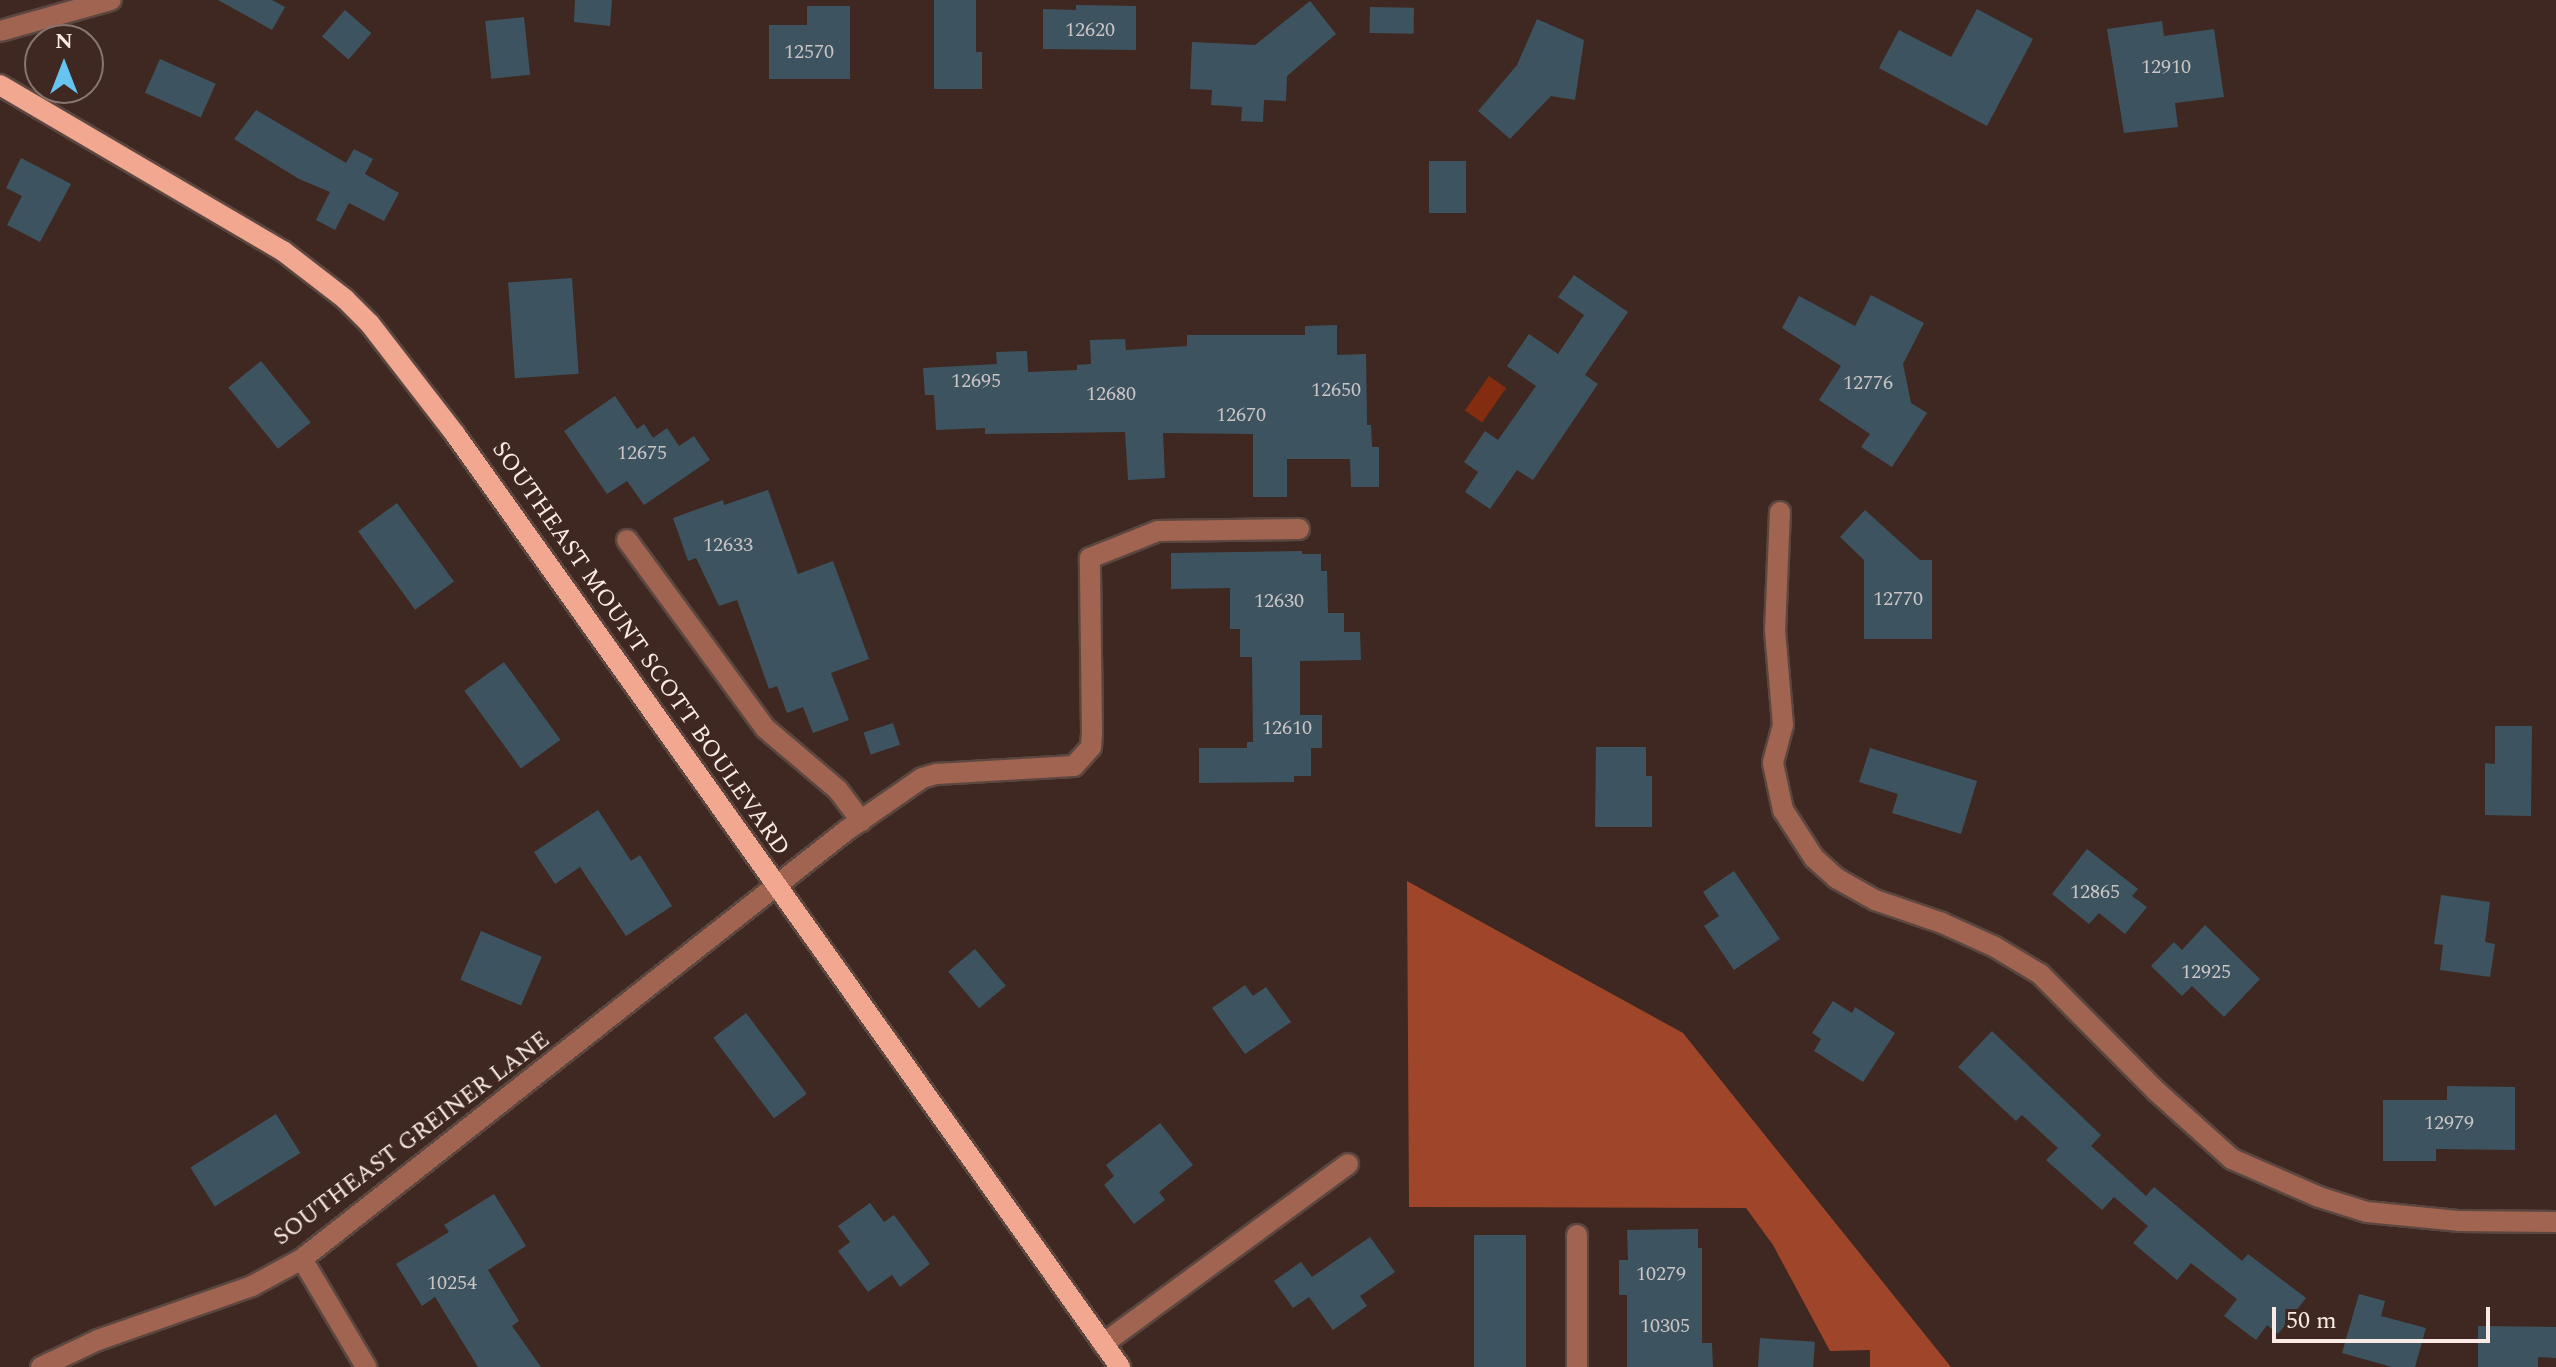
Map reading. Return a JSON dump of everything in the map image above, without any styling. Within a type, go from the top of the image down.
[{"type":"main road","name":"SOUTHEAST MOUNT SCOTT BOULEVARD","points":[[0,85],[283,251],[345,299],[441,414],[1120,1367]]},
{"type":"street","points":[[0,31],[111,0]]},
{"type":"street","points":[[1780,512],[1775,630],[1783,725],[1773,763],[1783,810],[1814,858],[1836,878],[1875,900],[1982,941],[2040,974],[2155,1090],[2232,1159],[2319,1197],[2367,1212],[2458,1221],[2556,1222]]},
{"type":"street","name":"SOUTHEAST GREINER LANE","points":[[41,1367],[98,1340],[252,1286],[302,1259],[861,821],[922,778],[936,774],[1074,766],[1085,757],[1092,733],[1090,558],[1158,531],[1299,529]]},
{"type":"street","points":[[627,540],[765,728],[838,790],[861,821]]},
{"type":"street","points":[[1103,1344],[1348,1164]]},
{"type":"street","points":[[1577,1235],[1577,1367]]},
{"type":"street","points":[[302,1259],[366,1367]]},
{"type":"shaded area","points":[[1489,376],[1506,388],[1482,422],[1465,410]]},
{"type":"shaded area","points":[[1407,881],[1683,1033],[1951,1367],[1870,1367],[1870,1350],[1830,1351],[1773,1245],[1746,1208],[1409,1207]]},
{"type":"building","points":[[218,0],[272,0],[285,7],[272,30]]},
{"type":"building","points":[[575,0],[612,0],[610,26],[574,22]]},
{"type":"building","points":[[934,0],[976,0],[976,52],[982,52],[982,89],[934,89]]},
{"type":"building","points":[[1310,1],[1336,34],[1287,76],[1286,101],[1264,100],[1263,122],[1241,121],[1242,107],[1211,105],[1212,90],[1190,89],[1192,42],[1255,45]]},
{"type":"building","points":[[1076,5],[1136,6],[1136,50],[1043,49],[1043,9],[1076,10]]},
{"type":"building","points":[[807,6],[850,6],[850,79],[769,79],[769,25],[807,25]]},
{"type":"building","points":[[1370,7],[1414,8],[1414,34],[1370,33]]},
{"type":"building","points":[[1977,9],[2033,39],[1987,126],[1879,68],[1899,30],[1951,57]]},
{"type":"building","points":[[345,10],[371,33],[348,59],[322,36]]},
{"type":"building","points":[[524,17],[530,75],[491,79],[485,21]]},
{"type":"building","points":[[1537,19],[1584,40],[1575,100],[1551,96],[1510,139],[1478,111],[1517,65]]},
{"type":"building","points":[[2162,21],[2164,36],[2214,29],[2224,97],[2175,103],[2178,127],[2124,133],[2107,29]]},
{"type":"building","points":[[160,59],[216,84],[201,118],[145,93]]},
{"type":"building","points":[[256,110],[346,163],[354,149],[373,159],[365,174],[399,193],[384,221],[349,203],[335,230],[316,220],[330,192],[299,179],[234,139]]},
{"type":"building","points":[[21,158],[71,184],[40,242],[7,225],[22,196],[6,188]]},
{"type":"building","points":[[1429,161],[1466,161],[1466,213],[1429,213]]},
{"type":"building","points":[[1574,275],[1628,312],[1585,375],[1598,384],[1533,480],[1517,470],[1490,509],[1465,492],[1478,472],[1464,462],[1485,431],[1498,440],[1536,386],[1507,366],[1529,334],[1558,354],[1584,315],[1558,297]]},
{"type":"building","points":[[572,278],[579,374],[515,378],[508,282]]},
{"type":"building","points":[[1871,295],[1924,323],[1903,364],[1911,403],[1927,413],[1892,467],[1861,447],[1870,434],[1819,400],[1841,366],[1782,328],[1799,296],[1855,326]]},
{"type":"building","points":[[1337,325],[1337,355],[1366,354],[1367,425],[1371,425],[1372,447],[1379,447],[1379,487],[1351,487],[1350,459],[1287,459],[1287,497],[1253,497],[1253,434],[1163,433],[1165,478],[1128,480],[1125,432],[985,434],[985,428],[936,430],[934,395],[925,395],[923,368],[997,364],[996,352],[1027,351],[1028,372],[1077,370],[1077,365],[1091,364],[1090,340],[1125,339],[1126,350],[1187,346],[1187,335],[1305,335],[1305,326]]},
{"type":"building","points":[[261,361],[311,422],[278,449],[228,387]]},
{"type":"building","points":[[615,396],[637,429],[644,424],[653,438],[667,428],[679,446],[694,436],[710,460],[644,505],[627,481],[607,494],[564,431]]},
{"type":"building","points":[[768,490],[798,574],[833,561],[869,659],[831,673],[849,720],[813,733],[803,707],[787,713],[777,686],[769,689],[737,600],[719,606],[696,558],[688,561],[673,518],[723,500],[724,505]]},
{"type":"building","points":[[397,503],[454,581],[415,610],[358,531]]},
{"type":"building","points":[[1865,510],[1920,560],[1932,560],[1932,639],[1864,639],[1864,560],[1840,537]]},
{"type":"building","points":[[1302,551],[1302,554],[1321,554],[1321,571],[1327,571],[1328,613],[1344,613],[1344,632],[1360,632],[1361,660],[1300,661],[1300,715],[1322,715],[1322,748],[1311,748],[1311,776],[1294,776],[1294,782],[1199,783],[1199,748],[1247,748],[1247,742],[1253,742],[1252,657],[1240,657],[1240,629],[1230,629],[1230,588],[1171,589],[1171,553]]},
{"type":"building","points":[[504,662],[560,740],[521,768],[464,691]]},
{"type":"building","points":[[893,723],[900,745],[871,754],[864,733]]},
{"type":"building","points":[[2495,726],[2532,726],[2531,816],[2485,815],[2485,763],[2495,764]]},
{"type":"building","points":[[1596,747],[1646,747],[1646,776],[1652,776],[1652,827],[1595,827]]},
{"type":"building","points":[[1870,748],[1977,781],[1961,834],[1892,813],[1898,794],[1859,782]]},
{"type":"building","points":[[598,810],[631,861],[640,855],[672,906],[626,936],[580,867],[555,884],[534,852]]},
{"type":"building","points":[[2087,849],[2138,889],[2132,896],[2147,907],[2125,934],[2099,913],[2089,924],[2052,894]]},
{"type":"building","points":[[1734,871],[1780,939],[1734,970],[1704,926],[1719,916],[1703,892]]},
{"type":"building","points":[[2441,895],[2490,902],[2485,942],[2495,944],[2490,977],[2440,970],[2443,945],[2434,944]]},
{"type":"building","points":[[2205,925],[2260,979],[2224,1017],[2192,986],[2182,996],[2151,966],[2174,942],[2182,950]]},
{"type":"building","points":[[481,931],[542,957],[521,1006],[460,980]]},
{"type":"building","points":[[975,949],[1006,986],[979,1008],[948,971]]},
{"type":"building","points":[[1245,985],[1253,996],[1266,987],[1291,1022],[1245,1054],[1212,1008]]},
{"type":"building","points":[[1833,1001],[1852,1013],[1855,1007],[1895,1033],[1863,1082],[1814,1051],[1821,1039],[1812,1033]]},
{"type":"building","points":[[746,1013],[807,1094],[774,1118],[713,1038]]},
{"type":"building","points":[[1992,1031],[2101,1135],[2091,1146],[2146,1196],[2154,1187],[2242,1261],[2248,1254],[2306,1298],[2278,1334],[2267,1325],[2256,1340],[2224,1316],[2237,1299],[2191,1263],[2177,1280],[2133,1243],[2148,1226],[2114,1197],[2102,1210],[2046,1160],[2058,1148],[2022,1115],[2016,1121],[1958,1067]]},
{"type":"building","points":[[2447,1086],[2515,1087],[2515,1150],[2436,1149],[2436,1161],[2383,1161],[2383,1100],[2447,1100]]},
{"type":"building","points":[[276,1114],[300,1153],[215,1207],[190,1168]]},
{"type":"building","points":[[1160,1123],[1193,1165],[1159,1192],[1165,1200],[1134,1224],[1104,1185],[1114,1176],[1106,1165]]},
{"type":"building","points":[[494,1194],[526,1246],[488,1270],[519,1321],[512,1326],[541,1367],[478,1367],[435,1297],[422,1306],[396,1264],[449,1232],[444,1225]]},
{"type":"building","points":[[870,1203],[884,1222],[894,1215],[930,1264],[900,1287],[892,1275],[868,1292],[838,1251],[850,1242],[838,1226]]},
{"type":"building","points":[[1698,1229],[1698,1248],[1702,1248],[1702,1343],[1712,1343],[1713,1367],[1627,1367],[1627,1295],[1619,1295],[1619,1260],[1628,1260],[1627,1230]]},
{"type":"building","points":[[1474,1235],[1526,1235],[1526,1367],[1474,1367]]},
{"type":"building","points":[[1370,1237],[1395,1272],[1360,1296],[1367,1306],[1333,1330],[1309,1297],[1293,1308],[1274,1281],[1301,1262],[1312,1277]]},
{"type":"building","points":[[2359,1294],[2385,1301],[2381,1316],[2426,1328],[2415,1367],[2392,1367],[2342,1353]]},
{"type":"building","points":[[2478,1326],[2556,1327],[2556,1358],[2538,1357],[2538,1367],[2478,1367]]},
{"type":"building","points":[[1760,1338],[1815,1342],[1813,1367],[1758,1367]]}]
